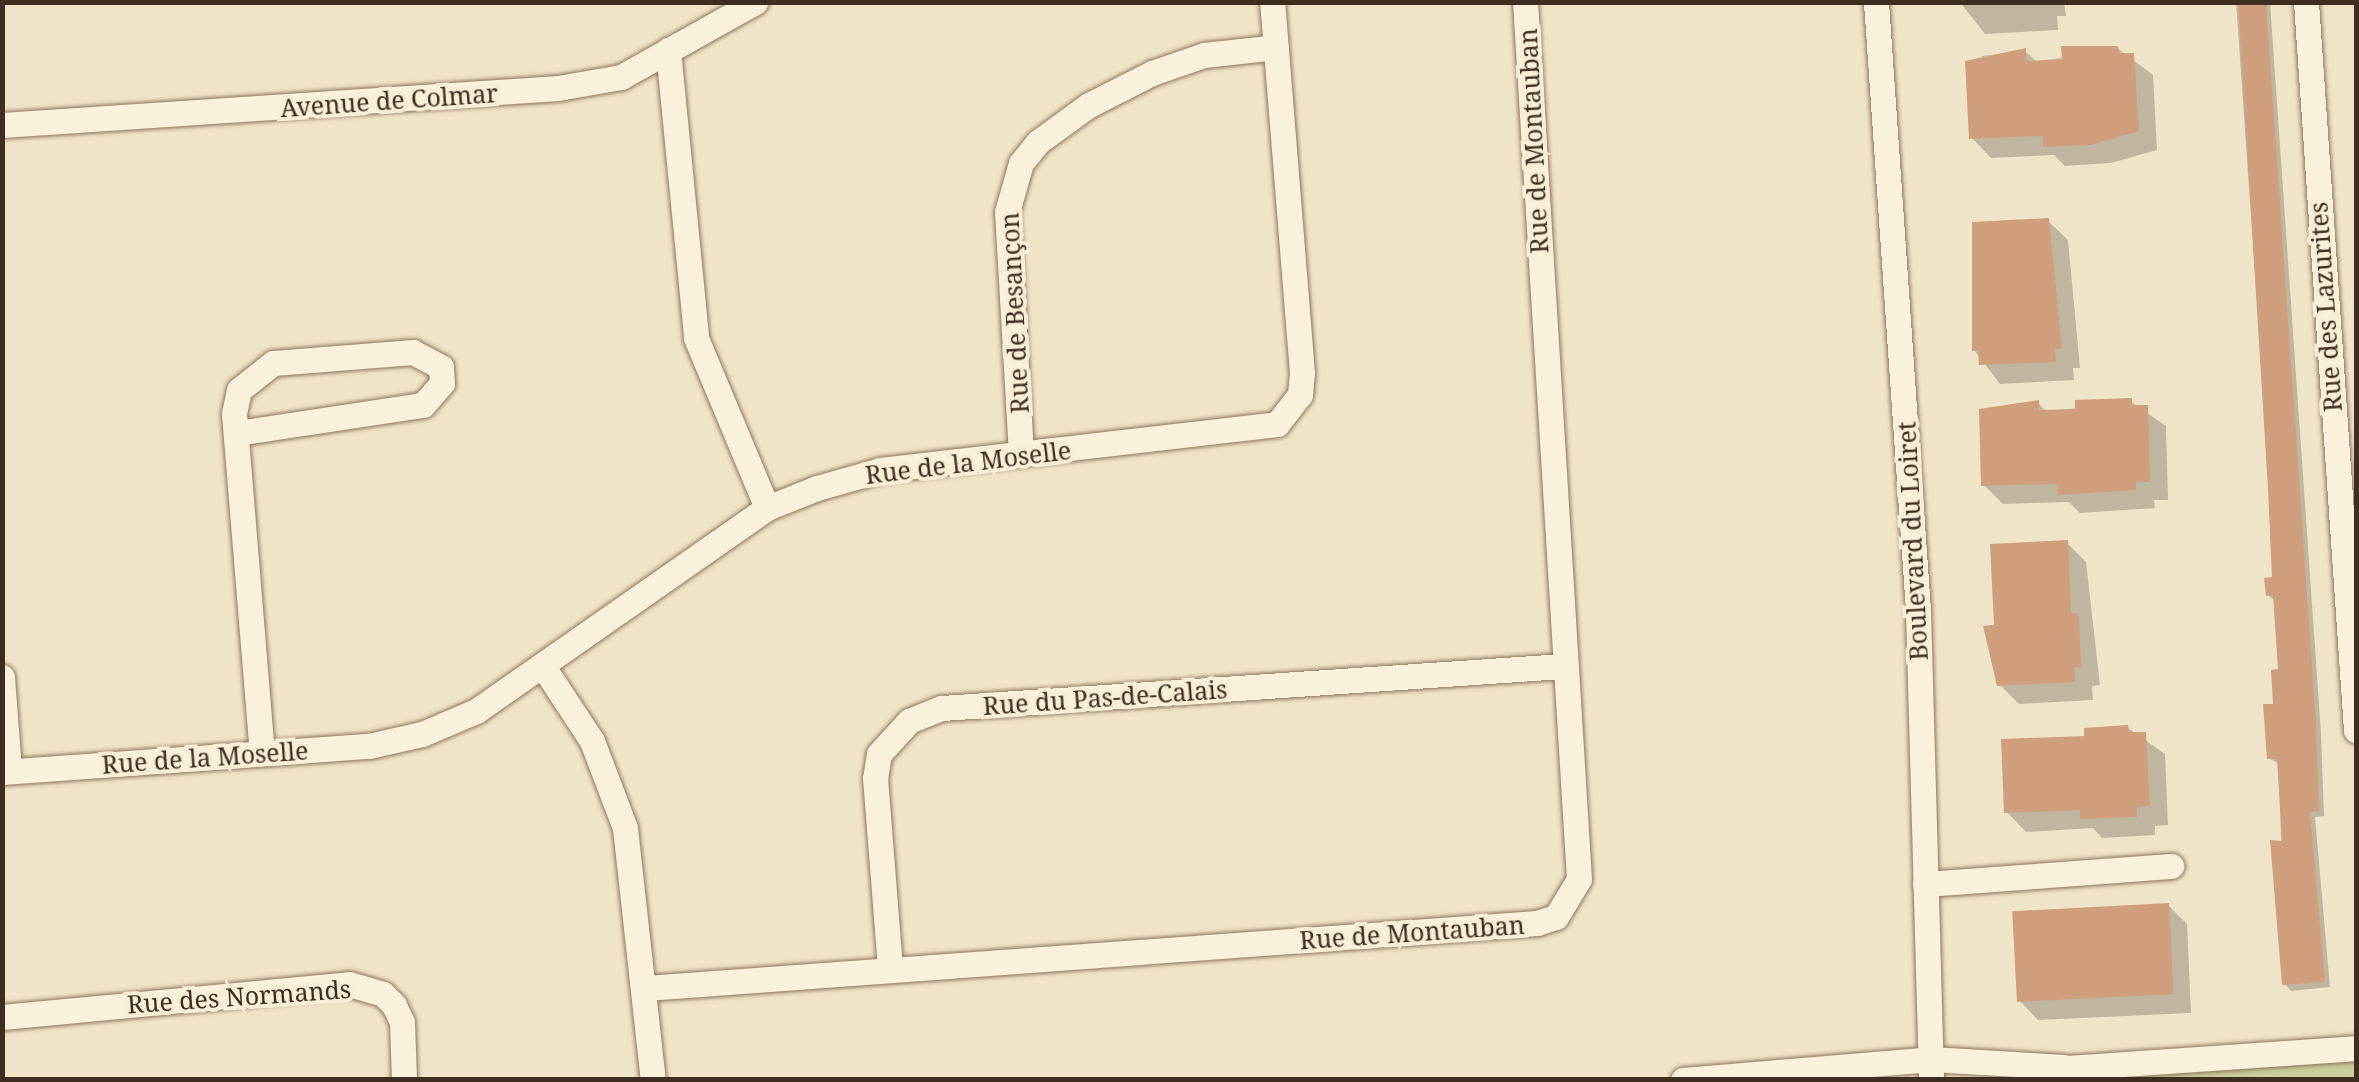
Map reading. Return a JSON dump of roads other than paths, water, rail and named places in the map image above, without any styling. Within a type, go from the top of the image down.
[{"type":"street","name":"Avenue de Colmar","points":[[2,125],[558,88],[620,77],[755,2]]},
{"type":"street","name":"Rue de la Moselle","points":[[6,772],[369,746],[422,734],[476,710],[544,668],[767,508],[880,470],[1262,429],[1290,414],[1302,372],[1272,2]]},
{"type":"street","name":"Rue de Montauban","points":[[646,988],[1538,924],[1556,917],[1579,880],[1525,2]]},
{"type":"street","name":"Boulevard du Loiret","points":[[1876,2],[1918,611],[1931,1069]]},
{"type":"street","name":"Rue des Lazurites","points":[[2306,2],[2356,730]]},
{"type":"street","name":"Rue de Besançon","points":[[1021,454],[1007,212],[1020,163],[1038,142],[1089,105],[1152,73],[1204,56],[1276,47]]},
{"type":"street","points":[[668,50],[696,338],[767,508]]},
{"type":"street","points":[[238,433],[423,406],[442,383],[441,367],[413,352],[273,363],[239,390],[238,433],[262,752]]},
{"type":"street","name":"Rue du Pas-de-Calais","points":[[890,968],[875,780],[879,754],[909,721],[942,708],[1563,666]]},
{"type":"street","points":[[544,668],[592,741],[615,796],[636,882],[653,1080]]},
{"type":"street","points":[[2,677],[6,772]]},
{"type":"street","points":[[1926,884],[2171,866]]},
{"type":"street","name":"Rue des Normands","points":[[2,1016],[349,984],[383,994],[394,1005],[402,1022],[404,1080]]},
{"type":"street","points":[[1683,1080],[2064,1067],[2356,1048]]},
{"type":"street","points":[[1997,1080],[2064,1067]]}]
